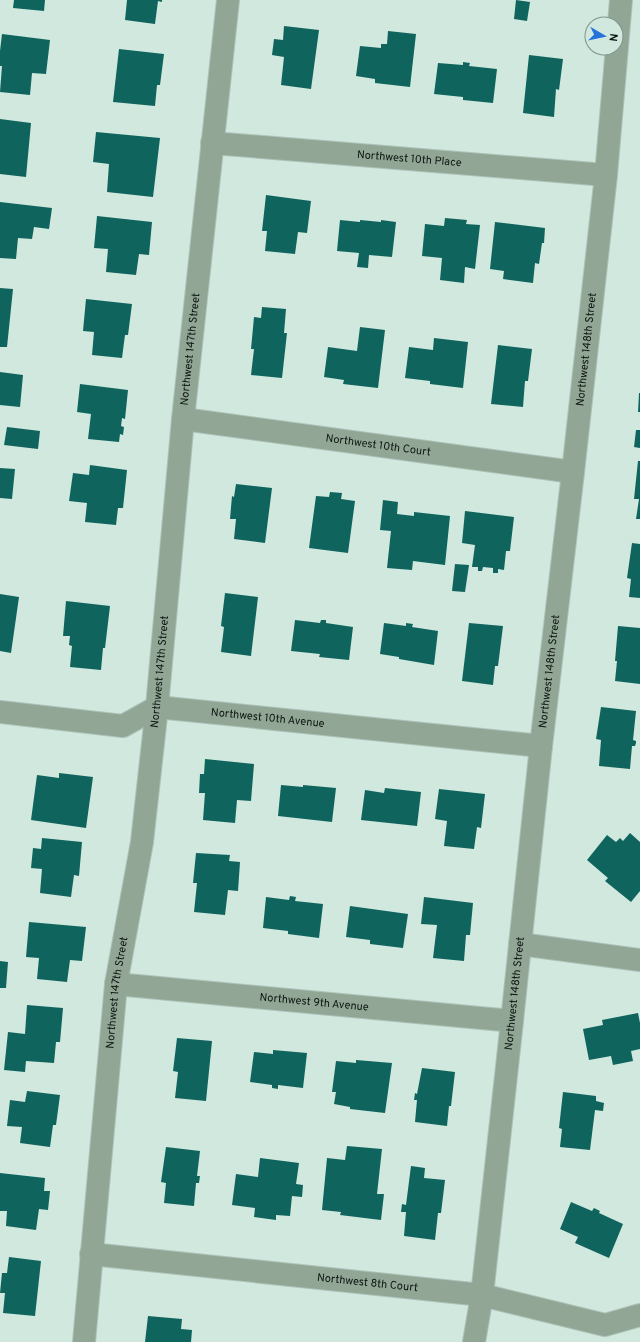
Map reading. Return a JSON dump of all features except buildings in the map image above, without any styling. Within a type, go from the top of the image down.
[{"type":"street","name":"Northwest 147th Street","points":[[84,1342],[116,984],[142,842],[157,707],[183,419],[228,0]]},
{"type":"street","name":"Northwest 148th Street","points":[[474,1342],[482,1295],[541,746],[606,175],[621,0]]},
{"type":"street","name":"Northwest 10th Place","points":[[212,143],[606,175]]},
{"type":"street","name":"Northwest 10th Court","points":[[183,419],[573,472]]},
{"type":"street","points":[[0,712],[123,726],[157,707]]},
{"type":"street","name":"Northwest 10th Avenue","points":[[157,707],[541,746]]},
{"type":"street","points":[[520,944],[640,960]]},
{"type":"street","name":"Northwest 9th Avenue","points":[[116,984],[512,1021]]},
{"type":"street","name":"Northwest 8th Court","points":[[91,1254],[482,1295],[605,1325],[640,1315]]}]
